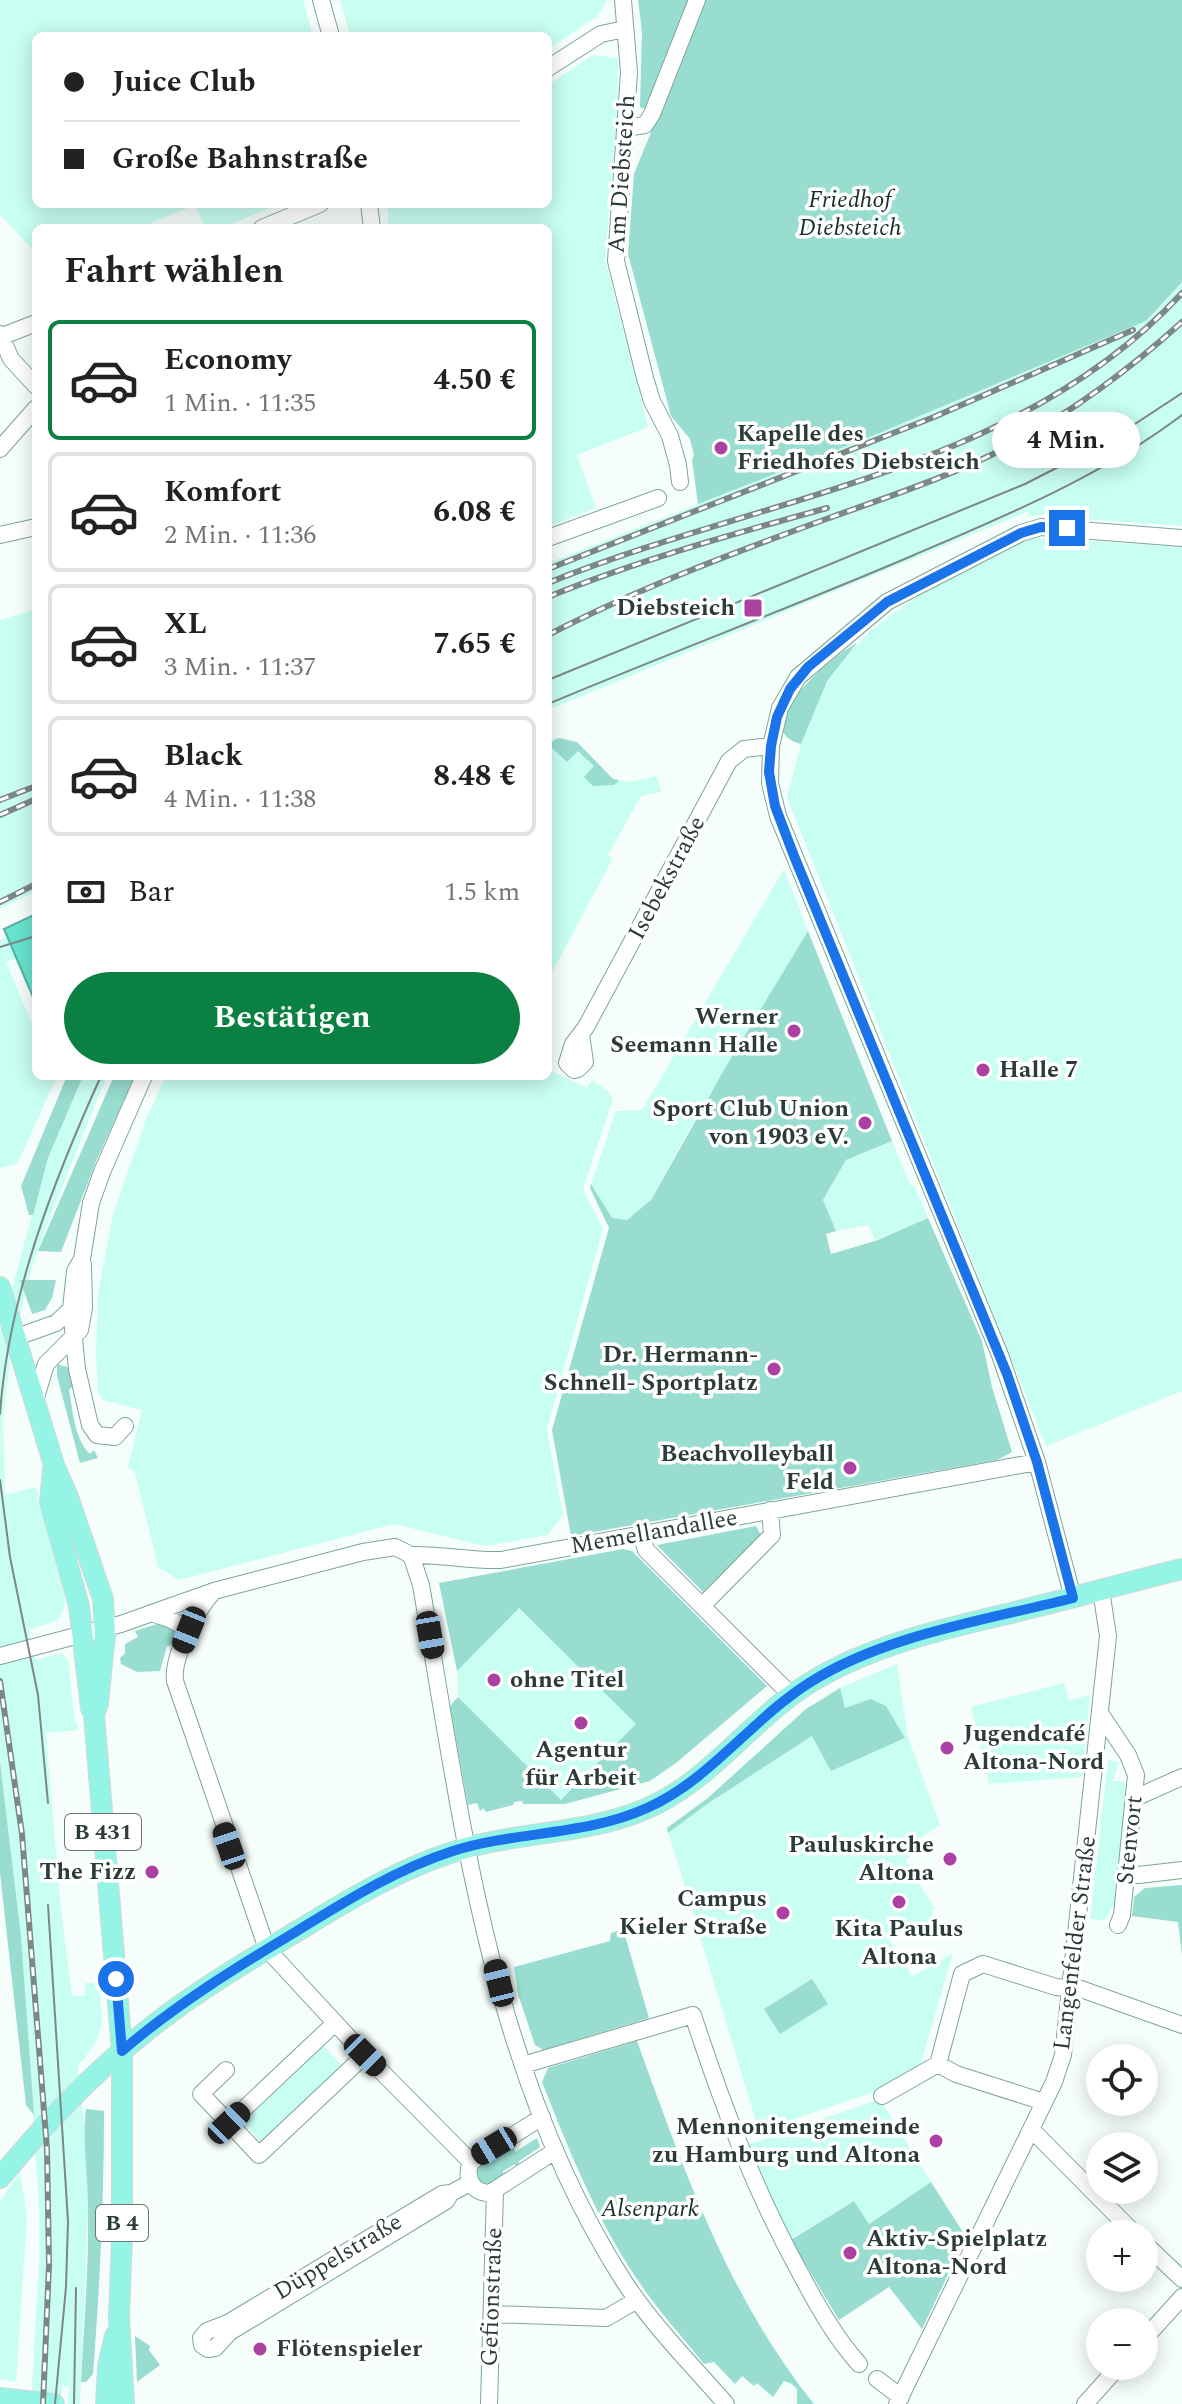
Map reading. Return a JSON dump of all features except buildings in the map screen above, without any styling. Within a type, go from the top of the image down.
[{"type":"main road","name":"B 431","points":[[0,1287],[34,1405],[100,1591],[105,1628],[98,1703],[94,1715],[122,2051]]},
{"type":"main road","name":"B 431","points":[[54,1465],[50,1502],[79,1606],[88,1704],[94,1715]]},
{"type":"main road","points":[[0,2178],[54,2116],[152,2026],[267,1949],[369,1889],[419,1864],[466,1847],[584,1828],[644,1810],[691,1783],[791,1695],[831,1670],[873,1652],[962,1625],[1182,1569]]},
{"type":"main road","name":"B 4","points":[[122,2051],[119,2317],[124,2404]]},
{"type":"main road","name":"B 4","points":[[106,2404],[108,2367],[119,2317]]},
{"type":"main road","points":[[0,2398],[54,2404]]},
{"type":"street","points":[[321,0],[330,32]]},
{"type":"street","name":"Am Diebsteich","points":[[623,0],[629,72],[616,245],[618,276],[652,401],[670,436],[680,482]]},
{"type":"street","points":[[625,128],[645,125],[652,114],[697,0]]},
{"type":"street","points":[[552,65],[601,34],[625,29]]},
{"type":"street","points":[[272,224],[310,208]]},
{"type":"street","points":[[32,324],[0,336],[11,359],[32,382]]},
{"type":"street","points":[[0,449],[32,413]]},
{"type":"street","points":[[552,537],[658,498]]},
{"type":"street","points":[[1073,1598],[1037,1462],[1000,1355],[778,816],[770,783],[771,746],[777,717],[790,689],[808,667],[887,602],[943,571],[1031,529],[1050,526],[1182,538]]},
{"type":"street","points":[[0,535],[32,528]]},
{"type":"street","name":"Isebekstraße","points":[[581,1035],[729,761],[744,749],[771,746]]},
{"type":"street","points":[[125,1426],[115,1437],[106,1438],[97,1435],[90,1425],[71,1325],[75,1271],[82,1259],[89,1215],[102,1172],[142,1080]]},
{"type":"street","points":[[14,1338],[71,1325]]},
{"type":"street","points":[[34,1405],[42,1372],[71,1325]]},
{"type":"street","points":[[71,1325],[83,1354],[82,1386]]},
{"type":"street","points":[[53,1357],[68,1359],[77,1369]]},
{"type":"street","name":"Memellandallee","points":[[0,1656],[105,1628],[214,1591],[381,1548],[401,1549],[411,1555],[471,1561],[501,1560],[1037,1462]]},
{"type":"street","points":[[702,1606],[772,1535],[770,1510]]},
{"type":"street","points":[[641,1534],[646,1550],[791,1695]]},
{"type":"street","points":[[411,1555],[420,1577],[466,1847],[506,2011],[542,2117],[589,2221],[637,2300],[726,2404]]},
{"type":"street","name":"Langenfelder Straße","points":[[899,2401],[1044,2102],[1063,2055],[1102,1716],[1108,1636],[1101,1590]]},
{"type":"street","points":[[214,1591],[202,1605],[189,1630],[174,1669],[175,1681],[267,1949],[365,2055],[471,2162]]},
{"type":"street","points":[[151,1613],[189,1630]]},
{"type":"street","name":"Stenvort","points":[[1102,1716],[1128,1755],[1136,1775],[1118,1925]]},
{"type":"street","points":[[1135,1798],[1182,1777]]},
{"type":"street","points":[[1126,1873],[1139,1875],[1182,1870]]},
{"type":"street","points":[[882,2096],[938,2064],[962,1974],[970,1969],[987,1965],[1056,1987],[1081,1989],[1182,2025]]},
{"type":"street","points":[[523,2065],[693,2015],[736,2141],[776,2228],[834,2332],[859,2364]]},
{"type":"street","points":[[229,2123],[335,2023]]},
{"type":"street","points":[[226,2070],[201,2094],[259,2155],[365,2055]]},
{"type":"street","points":[[938,2064],[956,2074],[1044,2102]]},
{"type":"street","points":[[542,2117],[471,2162],[468,2168],[470,2183],[480,2192],[495,2191],[555,2151]]},
{"type":"street","points":[[1031,2129],[1121,2220]]},
{"type":"street","name":"Düppelstraße","points":[[227,2329],[446,2201],[451,2193],[470,2183]]},
{"type":"street","name":"Gefionstraße","points":[[489,2404],[495,2191]]},
{"type":"street","points":[[1158,2256],[1182,2279]]},
{"type":"street","points":[[1158,2324],[1182,2297]]},
{"type":"street","points":[[492,2314],[606,2318],[637,2300]]},
{"type":"street","points":[[877,2379],[899,2401]]},
{"type":"street","points":[[1085,2404],[1106,2380]]},
{"type":"shaded area","points":[[0,0],[303,0],[312,32],[32,32],[32,208],[188,208],[149,224],[32,224],[32,249],[0,215]]},
{"type":"shaded area","points":[[340,0],[607,0],[598,16],[552,46],[552,32],[349,32]]},
{"type":"shaded area","points":[[593,55],[618,58],[617,117],[605,260],[648,427],[577,455],[596,508],[552,525],[552,224],[389,224],[387,208],[552,208],[552,82]]},
{"type":"shaded area","points":[[196,208],[269,208],[232,224],[203,224]]},
{"type":"shaded area","points":[[1182,282],[1182,526],[1070,518],[1050,513],[1027,517],[1029,511],[552,708],[552,561],[877,434],[1146,321]]},
{"type":"shaded area","points":[[1026,537],[1182,547],[1182,1391],[1046,1446],[787,797],[814,709],[827,681],[848,654],[871,630],[940,580]]},
{"type":"shaded area","points":[[32,610],[32,894],[0,908],[0,620]]},
{"type":"shaded area","points":[[552,739],[577,742],[613,779],[629,782],[657,776],[661,792],[641,796],[608,855],[613,858],[552,972]]},
{"type":"shaded area","points":[[784,869],[808,931],[684,1138],[651,1200],[627,1220],[612,1218],[591,1184],[616,1111],[642,1110]]},
{"type":"shaded area","points":[[32,916],[32,995],[4,929]]},
{"type":"shaded area","points":[[16,937],[32,950],[32,954],[6,962],[32,1024],[32,1080],[56,1080],[17,1164],[0,1168],[0,940]]},
{"type":"shaded area","points":[[552,1071],[587,1088],[592,1080],[608,1091],[613,1099],[583,1189],[603,1229],[547,1429],[563,1515],[548,1535],[485,1546],[394,1524],[179,1580],[158,1567],[135,1473],[128,1467],[142,1410],[103,1400],[98,1392],[96,1353],[98,1293],[113,1215],[146,1119],[164,1080],[552,1080]]},
{"type":"shaded area","points":[[81,1080],[105,1080],[31,1271],[12,1348],[3,1416],[5,1495],[36,1487],[65,1600],[58,1620],[29,1630],[36,1660],[61,1653],[68,1660],[74,1716],[79,1730],[46,1733],[60,1900],[72,1996],[85,1996],[85,1983],[99,1982],[102,2021],[96,2043],[78,2066],[87,2153],[88,2207],[80,2404],[68,2404],[69,2387],[62,2386],[60,2404],[31,2404],[39,2207],[21,1936],[0,1762],[0,1331],[48,1158]]},
{"type":"shaded area","points":[[892,1141],[928,1218],[875,1240],[868,1225],[836,1231],[823,1201],[846,1160]]},
{"type":"shaded area","points":[[519,1608],[636,1724],[561,1801],[458,1697],[457,1671]]},
{"type":"shaded area","name":"Campus Kieler Straße","points":[[897,1664],[908,1737],[940,1825],[916,1841],[914,1854],[905,1860],[935,1909],[931,1912],[940,1926],[917,1940],[908,1926],[889,1938],[912,1976],[953,1953],[921,2063],[876,2091],[759,2131],[667,1828],[708,1798],[806,1709],[840,1688]]},
{"type":"shaded area","points":[[1064,1683],[1069,1700],[1090,1695],[1082,1777],[989,1784],[971,1707]]},
{"type":"shaded area","points":[[1108,1760],[1119,1762],[1113,1781],[1122,1781],[1128,1789],[1115,1903],[1105,1920],[1090,1919]]},
{"type":"shaded area","points":[[321,2043],[342,2066],[261,2142],[240,2120]]},
{"type":"shaded area","points":[[880,2099],[931,2182],[868,2224],[853,2201],[792,2239],[765,2192],[747,2145]]},
{"type":"shaded area","points":[[20,2172],[27,2216],[16,2382],[0,2379],[0,2201]]},
{"type":"green space","points":[[638,0],[690,0],[648,110],[640,107],[642,32]]},
{"type":"green space","name":"Friedhof Diebsteich","points":[[705,0],[1182,0],[1182,282],[1146,321],[877,434],[698,504],[690,439],[671,416],[628,254],[634,174]]},
{"type":"green space","points":[[857,643],[827,681],[801,744],[786,736],[782,724],[799,692],[831,661]]},
{"type":"green space","points":[[558,738],[577,742],[613,779],[619,780],[614,785],[593,786],[584,777],[594,766],[578,751],[567,762],[552,748],[552,742]]},
{"type":"green space","name":"Dr. Hermann- Schnell- Sportplatz","points":[[808,931],[892,1141],[846,1160],[823,1200],[836,1231],[826,1234],[831,1254],[875,1241],[928,1218],[982,1341],[1012,1452],[997,1460],[571,1536],[552,1430],[609,1228],[590,1188],[591,1184],[612,1218],[627,1220],[651,1200],[724,1070]]},
{"type":"green space","points":[[65,1080],[81,1080],[48,1158],[33,1215],[29,1215],[21,1186]]},
{"type":"green space","points":[[112,1080],[133,1080],[97,1159],[61,1252],[38,1251]]},
{"type":"green space","points":[[20,1280],[56,1280],[52,1298],[45,1310],[32,1314]]},
{"type":"green space","points":[[57,1364],[67,1367],[75,1384],[69,1390],[75,1424],[85,1448],[90,1454],[94,1450],[98,1458],[80,1463],[57,1376]]},
{"type":"green space","points":[[756,1526],[761,1535],[704,1593],[657,1545]]},
{"type":"green space","points":[[623,1549],[632,1551],[767,1686],[676,1763],[650,1781],[565,1804],[523,1804],[522,1801],[486,1812],[483,1808],[480,1811],[477,1803],[468,1805],[450,1706],[458,1697],[561,1800],[636,1724],[519,1608],[457,1671],[439,1583]]},
{"type":"green space","points":[[163,1622],[178,1631],[175,1645],[167,1646],[160,1671],[137,1672],[121,1664],[125,1644],[138,1637],[135,1631]]},
{"type":"green space","points":[[840,1688],[845,1708],[871,1699],[886,1706],[905,1738],[831,1771],[812,1736],[668,1833],[667,1828],[708,1798],[806,1709]]},
{"type":"green space","points":[[0,1762],[21,1936],[34,2115],[26,2105],[0,1873]]},
{"type":"green space","points":[[1182,1885],[1182,1955],[1178,1922],[1132,1916],[1134,1897],[1145,1888]]},
{"type":"green space","points":[[623,1929],[649,2018],[543,2050],[535,2045],[518,1994],[514,1967],[610,1941],[611,1933]]},
{"type":"green space","points":[[812,1979],[828,2004],[780,2034],[764,2009]]},
{"type":"green space","name":"Alsenpark","points":[[637,2041],[710,2230],[732,2276],[784,2363],[814,2404],[797,2404],[797,2389],[784,2381],[773,2397],[757,2383],[754,2386],[742,2376],[735,2384],[714,2362],[704,2364],[630,2268],[588,2190],[542,2082],[548,2068]]},
{"type":"green space","points":[[86,2109],[104,2111],[103,2177],[93,2374],[86,2382],[81,2382],[88,2252]]},
{"type":"green space","points":[[537,2138],[540,2147],[519,2161],[519,2169],[516,2171],[515,2164],[503,2171],[503,2180],[494,2185],[481,2182],[477,2174],[479,2166],[513,2143],[515,2152]]},
{"type":"green space","points":[[931,2182],[966,2237],[922,2329],[889,2287],[839,2320],[791,2240],[854,2201],[869,2224]]},
{"type":"green space","points":[[135,2336],[150,2346],[149,2350],[160,2365],[137,2382]]},
{"type":"tram line","points":[[552,678],[1025,484],[1109,441],[1182,393]]},
{"type":"tram line","points":[[552,702],[868,574],[1018,509],[1086,476],[1182,415]]},
{"type":"tram line","points":[[0,947],[32,937]]},
{"type":"tram line","points":[[0,1414],[12,1327],[23,1284],[50,1199],[99,1080]]},
{"type":"tram line","points":[[0,1480],[10,1557],[38,1695],[48,1803]]},
{"type":"tram line","points":[[48,1905],[68,2221],[66,2287],[55,2404]]},
{"type":"tram line","points":[[74,2404],[76,2288]]},
{"type":"railway","points":[[552,582],[630,553],[883,472],[965,440],[1043,402],[1116,353],[1182,293]]},
{"type":"railway","points":[[552,633],[687,572],[987,457],[1077,404],[1121,373],[1182,322]]},
{"type":"railway","points":[[552,567],[934,417],[1133,330]]},
{"type":"railway","points":[[552,595],[651,559],[827,508]]},
{"type":"railway","points":[[0,800],[32,788]]},
{"type":"railway","points":[[0,815],[32,801]]},
{"type":"railway","points":[[0,902],[32,886]]},
{"type":"railway","points":[[0,1681],[22,1834],[47,2149],[49,2265],[43,2404]]},
{"type":"place","name":"Kapelle des Friedhofes Diebsteich","points":[[721,448]]},
{"type":"place","name":"Diebsteich","points":[[753,608]]},
{"type":"place","name":"Werner Seemann Halle","points":[[794,1031]]},
{"type":"place","name":"Halle 7","points":[[983,1070]]},
{"type":"place","name":"Sport Club Union von 1903 eV.","points":[[865,1123]]},
{"type":"place","name":"Dr. Hermann- Schnell- Sportplatz","points":[[774,1369]]},
{"type":"place","name":"Beachvolleyball Feld","points":[[850,1468]]},
{"type":"place","name":"ohne Titel","points":[[494,1680]]},
{"type":"place","name":"Agentur für Arbeit","points":[[581,1723]]},
{"type":"place","name":"Jugendcafé Altona-Nord","points":[[947,1748]]},
{"type":"place","name":"Pauluskirche Altona","points":[[950,1859]]},
{"type":"place","name":"The Fizz","points":[[152,1872]]},
{"type":"place","name":"Kita Paulus Altona","points":[[899,1902]]},
{"type":"place","name":"Campus Kieler Straße","points":[[783,1913]]},
{"type":"place","name":"Mennonitengemeinde zu Hamburg und Altona","points":[[936,2141]]},
{"type":"place","name":"Aktiv-Spielplatz Altona-Nord","points":[[850,2253]]},
{"type":"place","name":"Flötenspieler","points":[[260,2349]]},
{"type":"route","points":[[116,1979],[122,2051],[152,2026],[267,1949],[369,1889],[419,1864],[481,1844],[584,1828],[644,1810],[691,1783],[791,1695],[831,1670],[896,1644],[1073,1598],[1037,1462],[1007,1374],[794,856],[775,806],[769,772],[777,717],[798,677],[887,602],[1021,533],[1050,526],[1067,528]]}]
